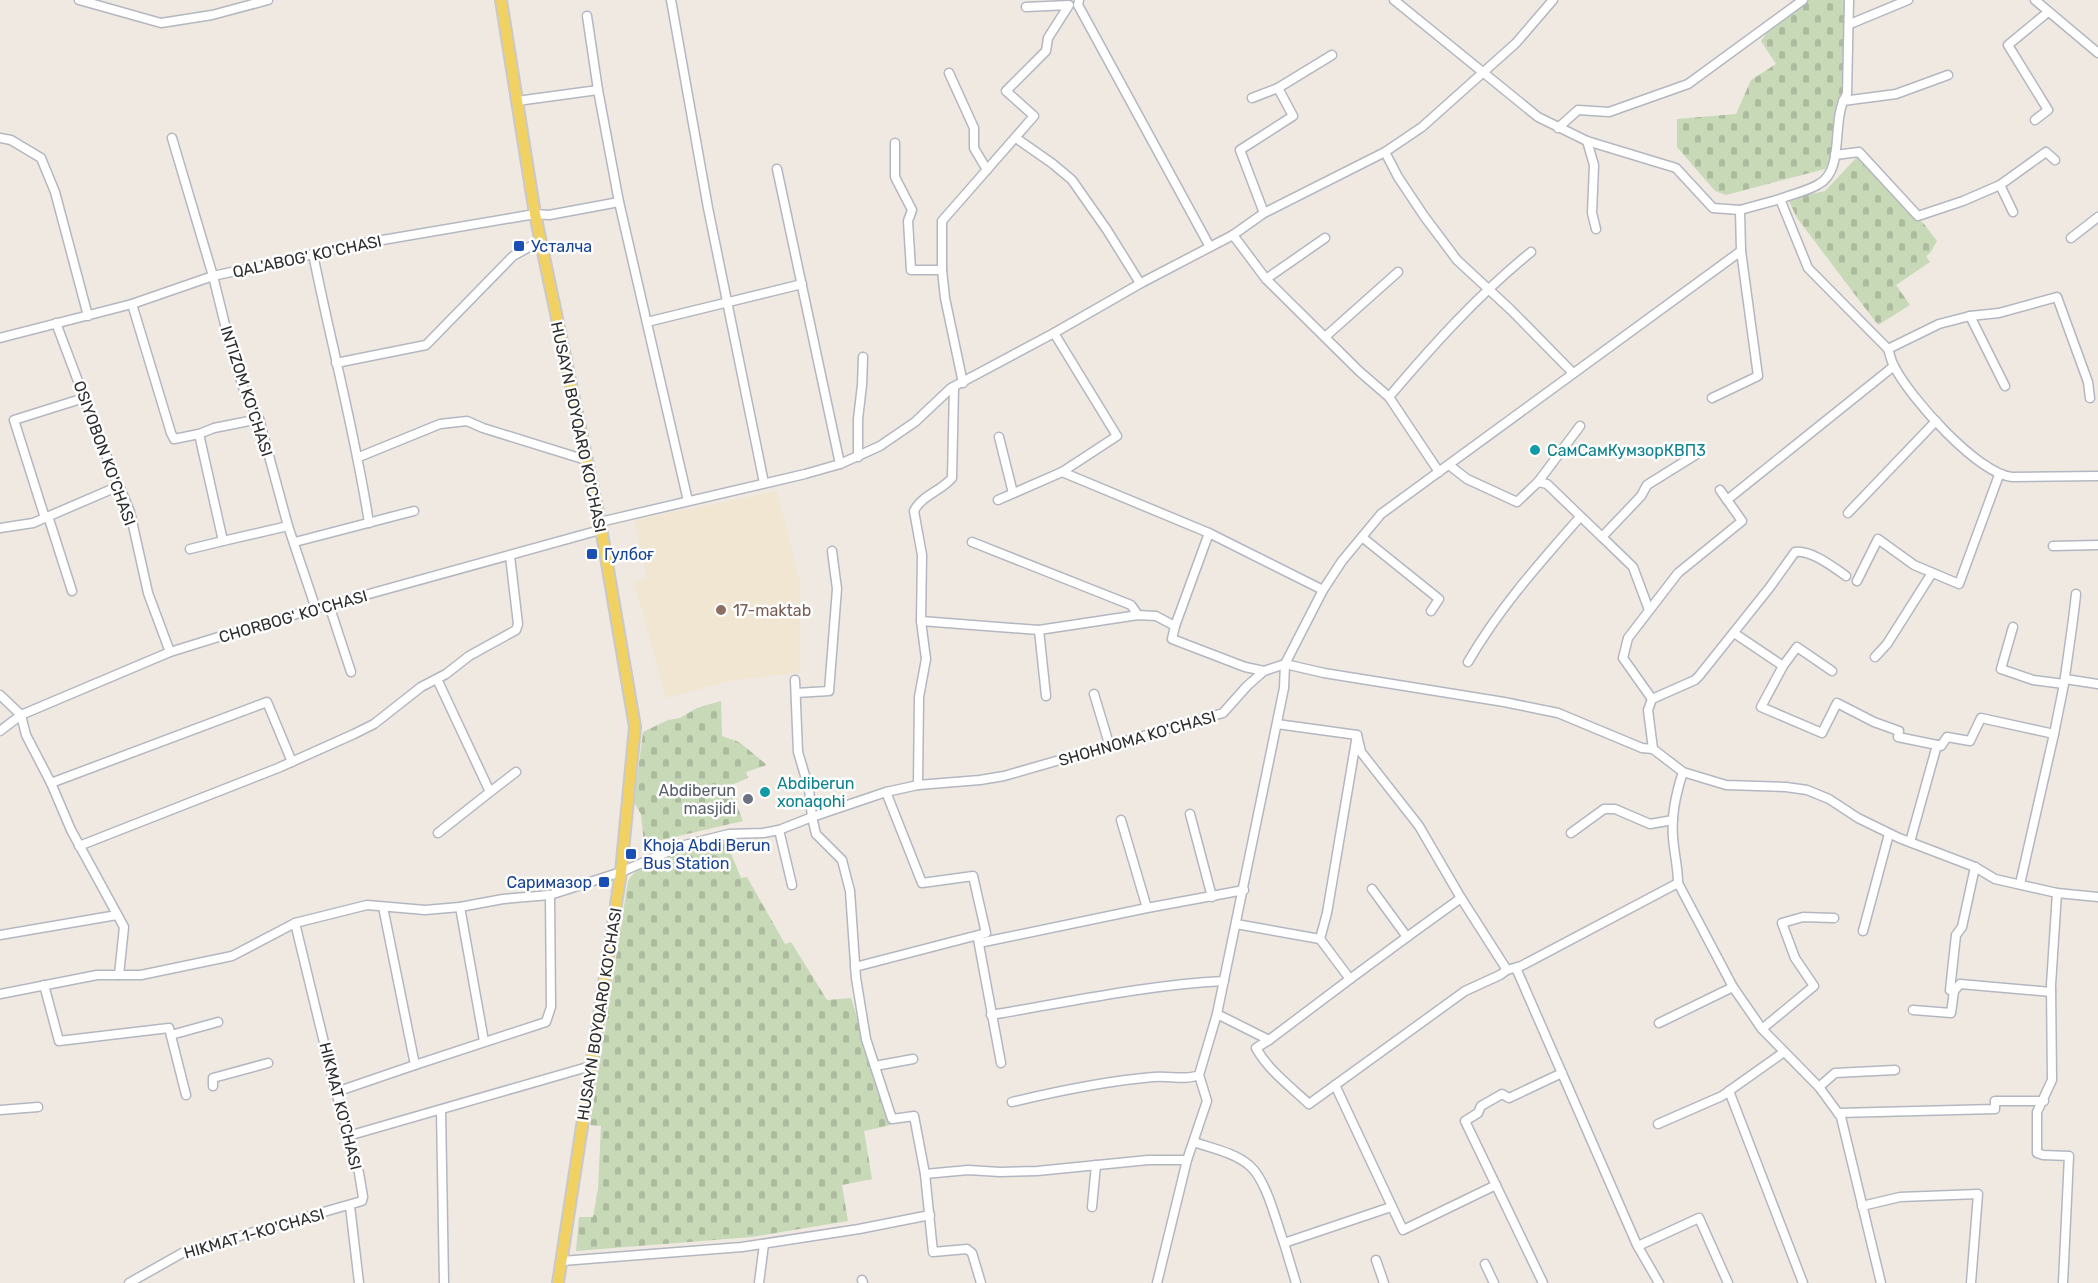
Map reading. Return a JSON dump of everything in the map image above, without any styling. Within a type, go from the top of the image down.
[{"type":"main road","name":"HUSAYN BOYQARO KO'CHASI","points":[[501,0],[535,214],[600,526],[635,727],[621,872],[558,1283]]},
{"type":"street","points":[[79,0],[161,23],[212,15],[268,0]]},
{"type":"street","points":[[671,0],[708,208],[764,483]]},
{"type":"street","points":[[1394,0],[1538,117],[1587,141],[1676,168],[1713,208],[1740,210],[1818,185],[1828,178],[1834,167],[1842,101],[1847,94],[1849,0]]},
{"type":"street","name":"СHORBOG' KO'CHASI","points":[[0,731],[21,715],[170,652],[257,625],[510,556],[600,526],[688,501],[840,464],[858,457],[880,446],[915,422],[954,387],[1140,283],[1233,235],[1264,213],[1385,152],[1422,127],[1516,44],[1553,0]]},
{"type":"street","points":[[1558,128],[1578,110],[1609,112],[1688,84],[1803,0]]},
{"type":"street","points":[[1850,24],[1908,0]]},
{"type":"street","points":[[2035,0],[2098,53]]},
{"type":"street","points":[[1026,7],[1075,4]]},
{"type":"street","points":[[963,382],[945,298],[942,270],[942,221],[1034,116],[1006,91],[1046,51],[1048,38],[1075,4]]},
{"type":"street","points":[[1075,4],[1210,247]]},
{"type":"street","points":[[2035,120],[2048,110],[2008,45],[2048,12]]},
{"type":"street","points":[[587,16],[619,202],[688,501]]},
{"type":"street","points":[[1252,98],[1278,88],[1332,55]]},
{"type":"street","points":[[949,73],[974,128],[975,148],[987,170]]},
{"type":"street","points":[[1842,101],[1896,94],[1948,75]]},
{"type":"street","points":[[1264,213],[1240,150],[1293,116],[1278,88]]},
{"type":"street","points":[[517,101],[598,90]]},
{"type":"street","points":[[0,138],[11,140],[41,158],[55,192],[88,316]]},
{"type":"street","name":"INTIZOM KO'CHASI","points":[[172,138],[213,276],[242,386],[259,419],[288,526],[316,609]]},
{"type":"street","points":[[1016,138],[1072,180],[1140,283]]},
{"type":"street","points":[[1587,141],[1594,165],[1592,213],[1596,229]]},
{"type":"street","points":[[895,144],[895,177],[912,210],[908,221],[911,270],[942,270]]},
{"type":"street","points":[[1385,152],[1398,177],[1457,260],[1573,373]]},
{"type":"street","points":[[1835,155],[1859,152],[1918,216],[1963,201],[2000,185],[2046,152],[2055,160]]},
{"type":"street","points":[[777,170],[840,464]]},
{"type":"street","points":[[2000,185],[2013,212]]},
{"type":"street","points":[[1780,199],[1808,268],[1888,349],[1894,366],[1915,398],[1974,457],[1999,475],[2012,477],[2098,476]]},
{"type":"street","name":"QAL'ABOG' KO'CHASI","points":[[0,338],[132,304],[213,276],[313,254],[535,214],[549,215],[619,202]]},
{"type":"street","points":[[1712,398],[1758,376],[1741,251],[1740,210]]},
{"type":"street","points":[[2071,238],[2098,217]]},
{"type":"street","points":[[1233,235],[1266,279],[1359,371],[1389,397],[1439,472]]},
{"type":"street","points":[[1266,279],[1325,238]]},
{"type":"street","points":[[336,363],[426,345],[513,256],[540,241]]},
{"type":"street","points":[[1157,1283],[1187,1160],[1208,1101],[1199,1075],[1217,1014],[1244,890],[1284,688],[1284,664],[1323,590],[1342,561],[1381,514],[1741,251]]},
{"type":"street","points":[[1389,397],[1449,327],[1531,252]]},
{"type":"street","points":[[313,254],[359,457],[369,523]]},
{"type":"street","points":[[1325,337],[1398,272]]},
{"type":"street","points":[[647,322],[802,284]]},
{"type":"street","points":[[1888,349],[1939,324],[1970,316],[1999,313],[2057,297],[2088,382],[2090,398]]},
{"type":"street","points":[[132,304],[174,439],[259,419]]},
{"type":"street","points":[[1970,316],[2005,386]]},
{"type":"street","name":"OSIYOBON KO'CHASI","points":[[56,323],[130,512],[148,593],[170,652]]},
{"type":"street","points":[[998,500],[1062,472],[1117,436],[1054,333]]},
{"type":"street","points":[[858,457],[858,419],[863,357]]},
{"type":"street","points":[[1727,500],[1894,366]]},
{"type":"street","points":[[918,785],[919,697],[926,659],[921,621],[922,555],[914,511],[917,505],[952,477],[954,387]]},
{"type":"street","points":[[72,591],[14,420],[84,398]]},
{"type":"street","points":[[359,457],[440,424],[467,421],[586,460]]},
{"type":"street","points":[[1848,513],[1936,421]]},
{"type":"street","points":[[1449,465],[1467,479],[1517,502],[1538,482],[1580,426]]},
{"type":"street","points":[[199,434],[222,541]]},
{"type":"street","points":[[999,437],[1013,493]]},
{"type":"street","points":[[1602,537],[1641,496],[1647,484],[1700,452]]},
{"type":"street","points":[[1062,472],[1209,533],[1323,590]]},
{"type":"street","points":[[1857,580],[1878,539],[1914,565],[1959,584],[1999,475]]},
{"type":"street","points":[[1538,482],[1547,484],[1633,567],[1649,610]]},
{"type":"street","points":[[0,528],[33,523],[119,486]]},
{"type":"street","points":[[1652,699],[1623,658],[1628,639],[1678,573],[1742,521],[1720,490]]},
{"type":"street","points":[[295,542],[414,511]]},
{"type":"street","points":[[1468,662],[1489,627],[1510,599],[1580,517]]},
{"type":"street","points":[[190,549],[288,526]]},
{"type":"street","points":[[1209,533],[1172,639],[1245,667],[1264,671]]},
{"type":"street","points":[[1362,537],[1439,599],[1431,611]]},
{"type":"street","points":[[972,542],[1131,605],[1138,615]]},
{"type":"street","points":[[2053,546],[2098,545]]},
{"type":"street","points":[[796,693],[829,691],[837,589],[832,550]]},
{"type":"street","points":[[1653,748],[1648,710],[1652,699],[1695,680],[1795,552],[1799,551],[1822,561],[1846,576]]},
{"type":"street","points":[[80,846],[292,762],[374,724],[421,687],[437,679],[469,656],[516,630],[518,624],[510,556]]},
{"type":"street","points":[[1875,657],[1886,646],[1932,573]]},
{"type":"street","points":[[2020,884],[2054,734],[2072,635],[2076,594]]},
{"type":"street","points":[[329,605],[351,672]]},
{"type":"street","points":[[921,621],[1039,630],[1138,615],[1156,616],[1175,626]]},
{"type":"street","points":[[2013,627],[2001,669],[2033,680],[2098,684]]},
{"type":"street","points":[[1039,630],[1046,696]]},
{"type":"street","points":[[1734,633],[1783,666]]},
{"type":"street","points":[[1832,671],[1797,647],[1783,666],[1761,707],[1822,733],[1837,703],[1874,722],[1899,730],[1898,737],[1941,746],[1947,737],[1970,741],[1981,718],[2054,734]]},
{"type":"street","points":[[1284,664],[1324,673],[1558,713],[1642,748],[1653,748],[1683,772],[1726,785],[1807,790],[1829,799],[1889,834],[1975,867],[1995,879],[2057,893],[2098,897]]},
{"type":"street","name":"SHOHNOMA KO'CHASI","points":[[0,994],[98,975],[141,975],[232,956],[295,923],[367,905],[425,910],[550,895],[621,872],[681,846],[729,834],[779,830],[812,816],[886,792],[918,785],[1004,776],[1223,713],[1264,671],[1284,664]]},
{"type":"street","points":[[437,679],[490,792]]},
{"type":"street","points":[[795,680],[798,752],[809,789],[816,834],[842,860],[850,891],[855,967],[866,1039],[874,1066],[892,1119],[914,1116],[925,1174],[933,1252],[968,1249],[972,1253],[981,1283]]},
{"type":"street","points":[[1094,694],[1110,747]]},
{"type":"street","points":[[0,695],[21,715],[26,735],[80,846],[124,927],[119,975]]},
{"type":"street","points":[[51,783],[267,702],[292,762]]},
{"type":"street","points":[[1277,724],[1358,735]]},
{"type":"street","points":[[1358,735],[1361,752],[1419,826],[1461,898],[1512,969],[1562,1073],[1638,1246],[1659,1283]]},
{"type":"street","points":[[1320,939],[1327,914],[1358,735]]},
{"type":"street","points":[[1910,842],[1936,745]]},
{"type":"street","points":[[438,833],[516,772]]},
{"type":"street","points":[[1683,772],[1676,792],[1673,820],[1678,883],[1733,987],[1762,1029],[1819,1087],[1841,1118],[1881,1283]]},
{"type":"street","points":[[886,792],[922,883],[973,876],[986,933],[978,939]]},
{"type":"street","points":[[1571,833],[1604,809],[1615,809],[1650,824],[1673,820]]},
{"type":"street","points":[[1190,814],[1212,897]]},
{"type":"street","points":[[1121,820],[1147,908]]},
{"type":"street","points":[[779,830],[792,885]]},
{"type":"street","points":[[1863,931],[1889,834]]},
{"type":"street","points":[[1954,991],[1950,990],[1956,935],[1962,927],[1975,867]]},
{"type":"street","points":[[1461,898],[1256,1048],[1271,1070],[1309,1104],[1465,991],[1678,883]]},
{"type":"street","points":[[1372,889],[1407,937]]},
{"type":"street","points":[[855,967],[978,939],[1244,890]]},
{"type":"street","points":[[2057,893],[2051,992],[2052,1080],[2037,1112],[2037,1153],[2069,1156],[2063,1283]]},
{"type":"street","points":[[336,1092],[546,1022],[551,1007],[550,895]]},
{"type":"street","points":[[460,906],[484,1041]]},
{"type":"street","points":[[383,907],[415,1065]]},
{"type":"street","points":[[0,935],[117,915]]},
{"type":"street","points":[[1762,1029],[1814,986],[1795,958],[1782,922],[1803,917],[1834,918]]},
{"type":"street","name":"HIKMAT KO'CHASI","points":[[295,923],[336,1092],[359,1173],[363,1197],[358,1203],[350,1206]]},
{"type":"street","points":[[1236,924],[1320,939],[1350,979]]},
{"type":"street","points":[[978,939],[1001,1063]]},
{"type":"street","points":[[991,1016],[1128,991],[1224,981]]},
{"type":"street","points":[[1913,1010],[1951,1013],[1954,991],[1960,984],[2051,992]]},
{"type":"street","points":[[44,985],[58,1041],[169,1028],[186,1095]]},
{"type":"street","points":[[1659,1023],[1733,987]]},
{"type":"street","points":[[1217,1014],[1269,1040]]},
{"type":"street","points":[[171,1035],[218,1022]]},
{"type":"street","points":[[1658,1124],[1722,1096],[1784,1052]]},
{"type":"street","points":[[874,1066],[914,1059]]},
{"type":"street","points":[[213,1086],[213,1078],[268,1063]]},
{"type":"street","points":[[348,1136],[591,1066]]},
{"type":"street","points":[[1819,1087],[1835,1073],[1895,1070]]},
{"type":"street","points":[[1543,1283],[1465,1121],[1478,1113],[1481,1106],[1502,1094],[1509,1098],[1562,1073]]},
{"type":"street","points":[[1012,1102],[1122,1081],[1156,1077],[1191,1078],[1199,1075]]},
{"type":"street","points":[[1335,1085],[1403,1230],[1496,1185]]},
{"type":"street","points":[[1729,1091],[1803,1283]]},
{"type":"street","points":[[1838,1113],[1995,1109],[1995,1101],[2044,1101]]},
{"type":"street","points":[[0,1110],[38,1107]]},
{"type":"street","points":[[441,1110],[444,1283]]},
{"type":"street","points":[[1194,1142],[1232,1156],[1250,1166],[1269,1200],[1296,1283]]},
{"type":"street","points":[[925,1174],[968,1170],[1037,1171],[1148,1160],[1187,1160]]},
{"type":"street","points":[[1092,1207],[1096,1165]]},
{"type":"street","points":[[1862,1206],[1900,1197],[1978,1194],[1971,1283]]},
{"type":"street","points":[[350,1206],[359,1283]]},
{"type":"street","name":"HIKMAT 1-KO'CHASI","points":[[129,1283],[184,1252],[350,1206]]},
{"type":"street","points":[[1284,1243],[1391,1207]]},
{"type":"street","points":[[561,1260],[742,1247],[859,1229],[930,1215]]},
{"type":"street","points":[[1638,1246],[1699,1218],[1728,1283]]},
{"type":"street","points":[[759,1283],[764,1244]]},
{"type":"street","points":[[1376,1260],[1384,1283]]},
{"type":"street","points":[[1485,1264],[1494,1283]]},
{"type":"shaded area","name":"17-maktab","points":[[777,491],[800,582],[800,672],[729,681],[666,698],[634,582],[647,578],[634,520]]},
{"type":"green space","points":[[1806,0],[1843,0],[1846,8],[1842,95],[1837,102],[1832,159],[1825,169],[1726,195],[1715,191],[1677,147],[1677,119],[1736,114],[1751,80],[1776,64],[1761,41],[1770,28]]},
{"type":"green space","points":[[1858,156],[1924,224],[1937,241],[1926,256],[1930,262],[1896,285],[1910,305],[1878,325],[1797,218],[1788,199],[1825,191]]},
{"type":"green space","points":[[721,701],[722,736],[739,742],[767,765],[746,772],[748,778],[729,786],[743,821],[644,844],[641,814],[634,803],[643,732],[668,720],[680,718],[697,708]]},
{"type":"green space","points":[[726,841],[741,878],[747,877],[785,944],[791,942],[827,1000],[851,998],[891,1125],[864,1131],[872,1179],[842,1185],[848,1221],[752,1237],[576,1251],[579,1217],[593,1217],[598,1189],[601,1126],[590,1125],[628,881],[635,872],[658,859],[686,849]]},
{"type":"place","name":"Усталча","points":[[519,246]]},
{"type":"place","name":"СамСамКумзорКВП3","points":[[1535,450]]},
{"type":"place","name":"Гулбоғ","points":[[592,554]]},
{"type":"place","name":"17-maktab","points":[[721,610]]},
{"type":"place","name":"Abdiberun xonaqohi","points":[[765,792]]},
{"type":"place","name":"Abdiberun masjidi","points":[[748,799]]},
{"type":"place","name":"Khoja Abdi Berun Bus Station","points":[[631,854]]},
{"type":"place","name":"Саримазор","points":[[604,882]]}]
